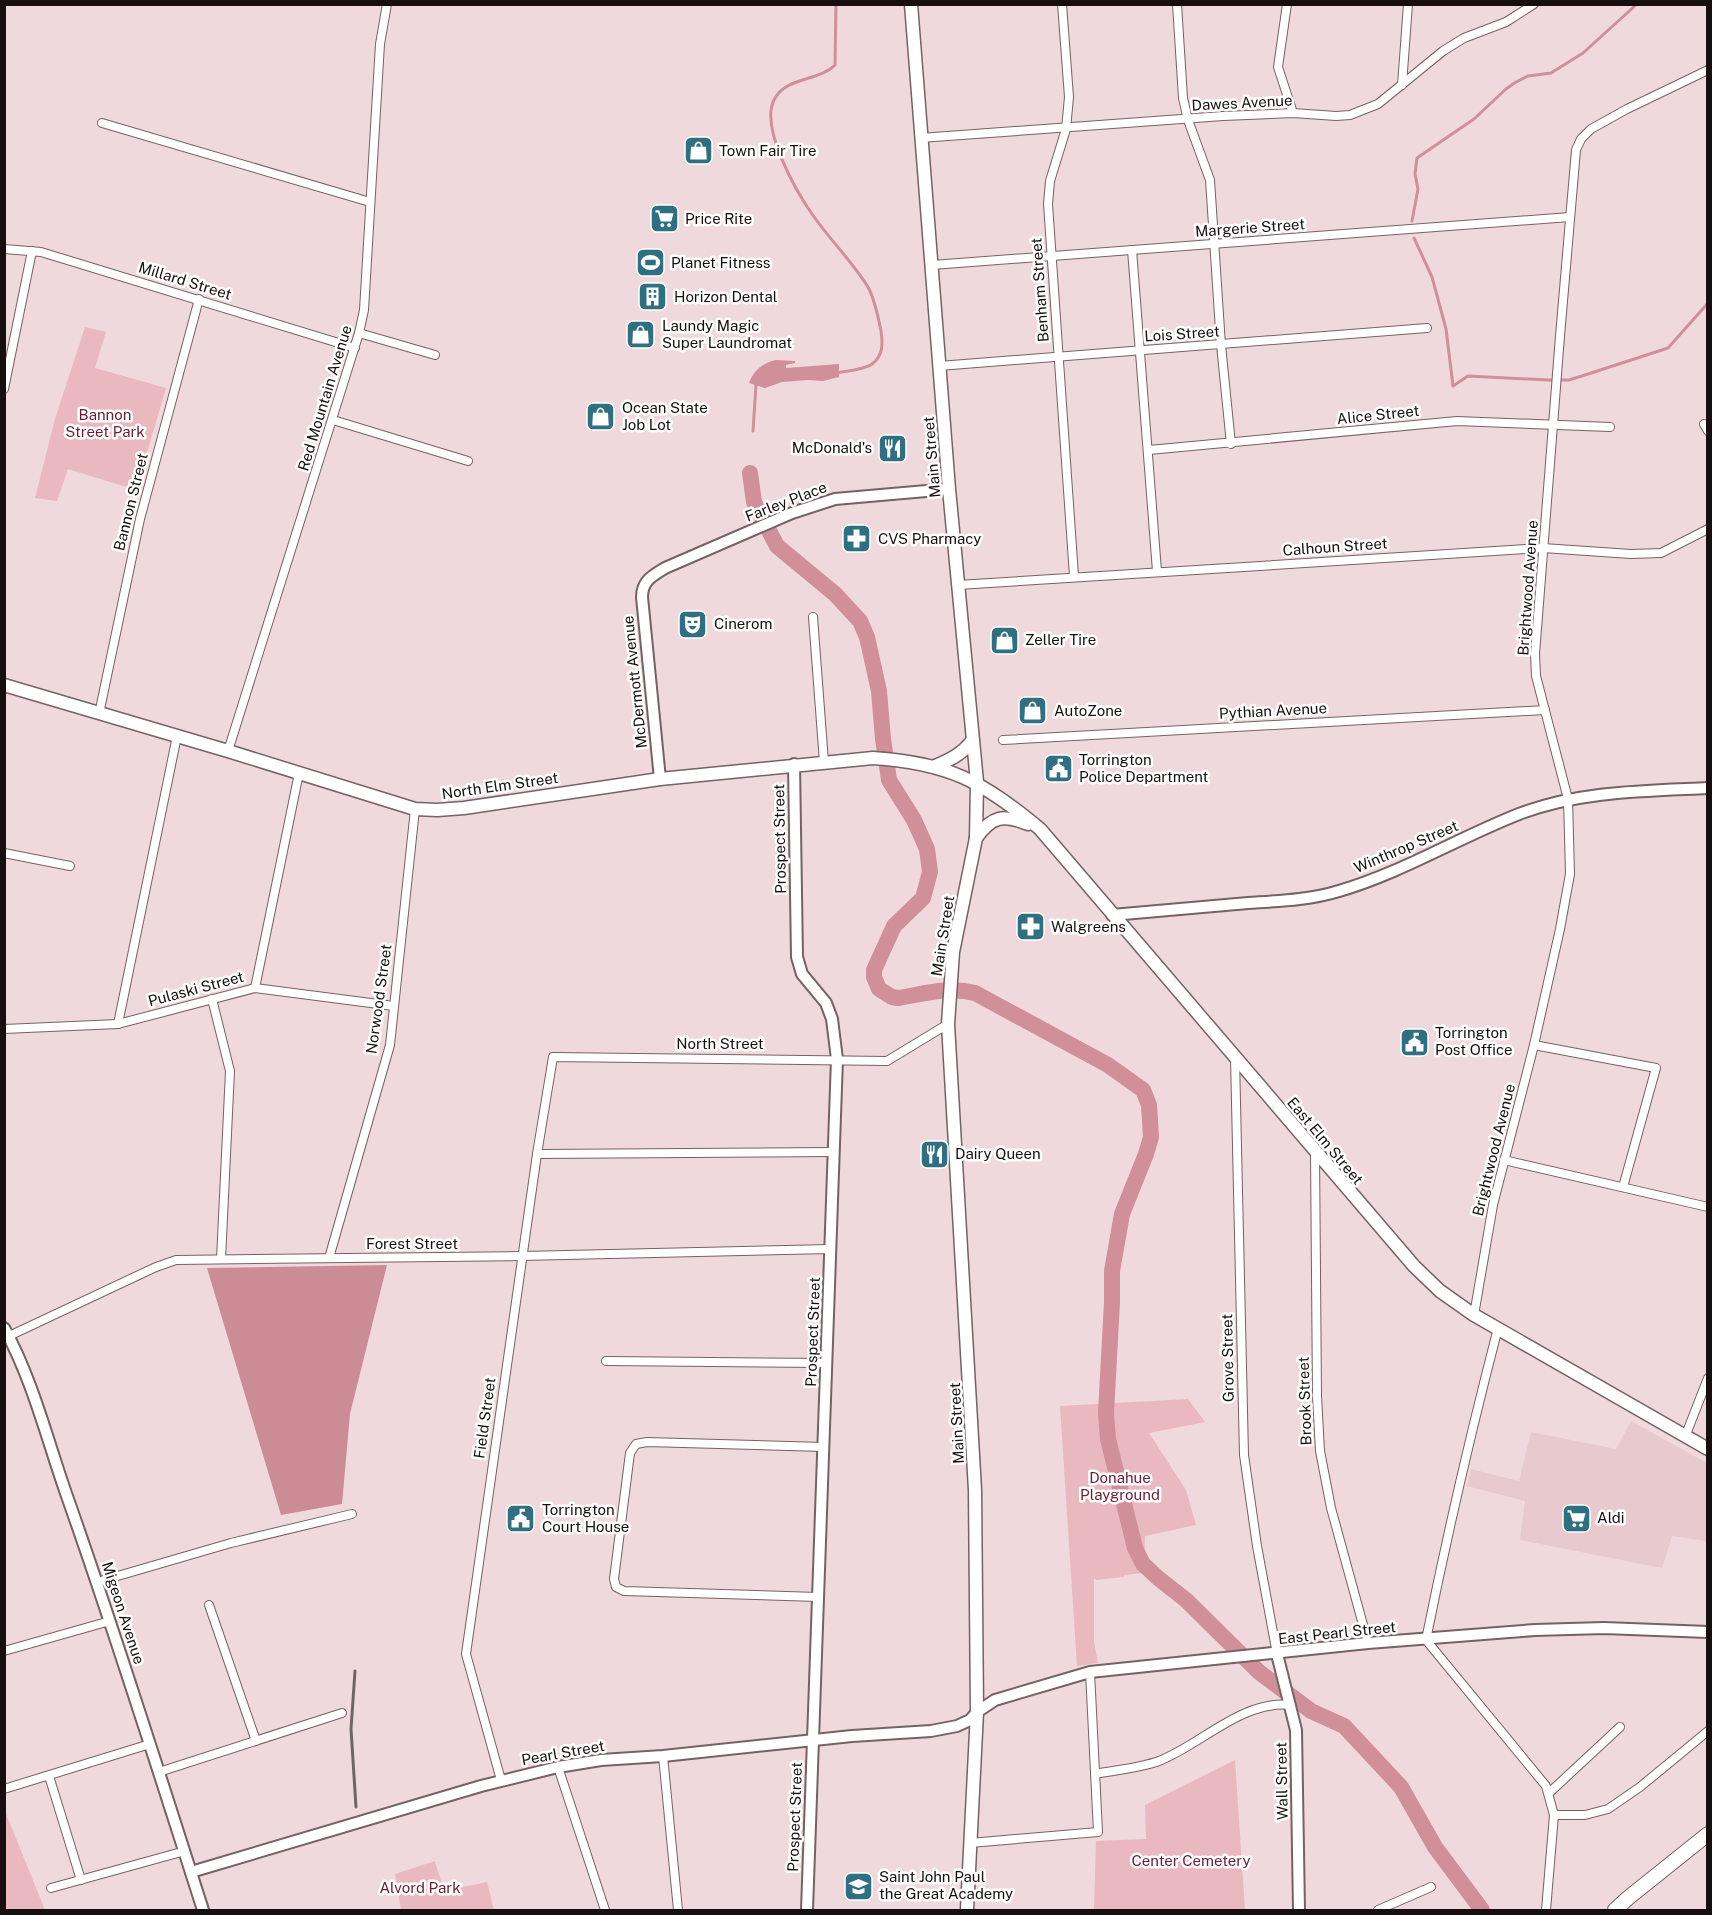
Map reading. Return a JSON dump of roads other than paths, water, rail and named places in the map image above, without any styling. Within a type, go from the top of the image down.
[{"type":"highway","points":[[1615,1911],[1707,1834]]},
{"type":"main road","name":"Main Street","points":[[911,4],[939,366],[977,783],[976,838],[953,952],[948,1024],[975,1490],[977,1712],[967,1911]]},
{"type":"main road","name":"North Elm Street","points":[[4,685],[415,809],[464,808],[660,779],[873,758],[908,760],[935,766],[977,783]]},
{"type":"main road","points":[[935,766],[958,755],[972,741]]},
{"type":"main road","name":"East Elm Street","points":[[977,783],[1004,800],[1040,829],[1315,1152],[1414,1266],[1440,1291],[1474,1315],[1707,1449]]},
{"type":"main road","points":[[976,838],[985,825],[1002,818],[1011,817],[1040,829]]},
{"type":"street","name":"Red Mountain Avenue","points":[[228,751],[360,333],[364,310],[380,44],[387,4]]},
{"type":"street","name":"Benham Street","points":[[1062,4],[1070,97],[1066,129],[1050,181],[1048,204],[1074,576]]},
{"type":"street","points":[[1177,4],[1182,98],[1210,180],[1221,345],[1231,444]]},
{"type":"street","points":[[1287,4],[1278,67],[1293,113]]},
{"type":"street","points":[[1402,85],[1408,4]]},
{"type":"street","name":"Dawes Avenue","points":[[920,138],[1223,116],[1293,113],[1350,115],[1378,104],[1443,51],[1464,38],[1506,22],[1534,4]]},
{"type":"street","name":"Brightwood Avenue","points":[[1474,1315],[1493,1205],[1534,1045],[1560,930],[1570,873],[1568,799],[1536,676],[1535,654],[1576,150],[1581,139],[1591,129],[1707,70]]},
{"type":"street","points":[[102,123],[370,202]]},
{"type":"street","name":"Margerie Street","points":[[932,265],[1570,217]]},
{"type":"street","name":"Millard Street","points":[[4,249],[33,251],[64,259],[355,348]]},
{"type":"street","points":[[1132,250],[1157,572]]},
{"type":"street","points":[[4,389],[33,251]]},
{"type":"street","name":"Bannon Street","points":[[99,714],[140,519],[199,299]]},
{"type":"street","name":"Lois Street","points":[[939,366],[1427,328]]},
{"type":"street","points":[[360,333],[435,355]]},
{"type":"street","points":[[333,420],[468,461]]},
{"type":"street","name":"Alice Street","points":[[1149,450],[1457,421],[1610,427]]},
{"type":"street","name":"Farley Place","points":[[645,583],[665,568],[777,520],[834,499],[950,489]]},
{"type":"street","name":"Calhoun Street","points":[[958,585],[1544,548],[1631,554],[1661,553],[1707,529]]},
{"type":"street","name":"McDermott Avenue","points":[[645,583],[642,602],[660,779]]},
{"type":"street","points":[[813,617],[824,762]]},
{"type":"street","name":"Pythian Avenue","points":[[1003,740],[1545,710]]},
{"type":"street","points":[[118,1023],[177,736]]},
{"type":"street","name":"Prospect Street","points":[[794,764],[797,957],[802,974],[826,1003],[832,1019],[837,1059],[807,1911]]},
{"type":"street","points":[[255,988],[299,773]]},
{"type":"street","name":"Winthrop Street","points":[[1112,915],[1297,899],[1337,892],[1369,881],[1519,814],[1568,799],[1619,793],[1707,788]]},
{"type":"street","name":"Norwood Street","points":[[329,1258],[390,1045],[415,809]]},
{"type":"street","points":[[4,854],[70,866]]},
{"type":"street","name":"Pulaski Street","points":[[4,1029],[118,1023],[255,988],[394,1006]]},
{"type":"street","points":[[212,999],[230,1071],[221,1258]]},
{"type":"street","name":"North Street","points":[[553,1057],[887,1060],[948,1024]]},
{"type":"street","points":[[1534,1045],[1656,1068],[1623,1187]]},
{"type":"street","name":"Field Street","points":[[501,1780],[465,1654],[553,1057]]},
{"type":"street","name":"Grove Street","points":[[1234,1058],[1244,1455],[1257,1546],[1277,1654]]},
{"type":"street","points":[[537,1154],[834,1152]]},
{"type":"street","name":"Brook Street","points":[[1315,1152],[1317,1396],[1320,1451],[1331,1508],[1368,1643]]},
{"type":"street","points":[[1504,1160],[1707,1207]]},
{"type":"street","name":"Forest Street","points":[[7,1332],[176,1260],[831,1250]]},
{"type":"street","points":[[1498,1328],[1478,1404],[1426,1640],[1539,1777],[1549,1793],[1554,1815],[1546,1911]]},
{"type":"street","name":"Migeon Avenue","points":[[7,1332],[39,1409],[203,1911]]},
{"type":"street","points":[[606,1361],[826,1363]]},
{"type":"street","points":[[1685,1437],[1707,1378]]},
{"type":"street","points":[[818,1598],[624,1592],[616,1587],[614,1579],[630,1453],[636,1444],[647,1442],[824,1447]]},
{"type":"street","points":[[97,1582],[231,1543],[352,1514]]},
{"type":"street","points":[[209,1605],[256,1741]]},
{"type":"street","points":[[4,1651],[110,1621]]},
{"type":"street","name":"East Pearl Street","points":[[977,1712],[995,1700],[1090,1672],[1368,1643],[1535,1630],[1604,1628],[1707,1631]]},
{"type":"street","name":"Wall Street","points":[[1277,1654],[1296,1730],[1299,1911]]},
{"type":"street","points":[[970,1843],[1098,1832],[1090,1672]]},
{"type":"street","points":[[1095,1774],[1159,1761],[1248,1711],[1278,1704],[1290,1704]]},
{"type":"street","name":"Pearl Street","points":[[191,1872],[501,1780],[558,1767],[601,1760],[931,1731],[952,1726],[957,1720],[977,1712]]},
{"type":"street","points":[[159,1772],[342,1713]]},
{"type":"street","points":[[1549,1793],[1620,1726]]},
{"type":"street","points":[[1554,1815],[1585,1815],[1608,1809],[1640,1787],[1707,1731]]},
{"type":"street","points":[[4,1789],[150,1744]]},
{"type":"street","points":[[663,1756],[678,1911]]},
{"type":"street","points":[[558,1767],[605,1911]]},
{"type":"street","points":[[48,1776],[81,1880]]},
{"type":"street","points":[[51,1888],[185,1851]]},
{"type":"street","points":[[1378,1911],[1431,1887]]},
{"type":"waterway","points":[[836,4],[835,65],[779,92],[771,112],[776,142],[797,190],[812,214],[855,268],[873,297],[882,341],[878,357],[876,361],[864,368],[836,373]]},
{"type":"waterway","points":[[1412,221],[1418,189],[1415,174],[1417,158],[1474,119],[1516,82],[1528,76],[1551,73],[1583,53],[1637,4]]},
{"type":"waterway","points":[[1414,238],[1432,277],[1446,329],[1453,386],[1468,376],[1569,380],[1668,348],[1708,303]]},
{"type":"waterway","points":[[753,431],[758,383]]},
{"type":"waterway","points":[[750,473],[754,502],[777,546],[835,594],[860,621],[867,637],[879,691],[889,780],[914,820],[927,849],[930,872],[923,898],[894,926],[874,970],[879,989],[898,998],[946,990],[975,993],[1108,1065],[1143,1090],[1149,1105],[1151,1137],[1122,1214],[1112,1271],[1106,1413],[1108,1439],[1135,1548],[1143,1564],[1186,1600],[1259,1672],[1311,1711],[1344,1726],[1401,1787],[1435,1847],[1482,1910]]},
{"type":"railway","points":[[355,1671],[351,1729],[356,1807]]},
{"type":"place","name":"Town Fair Tire","points":[[698,151]]},
{"type":"place","name":"Price Rite","points":[[664,219]]},
{"type":"place","name":"Planet Fitness","points":[[650,263]]},
{"type":"place","name":"Horizon Dental","points":[[653,297]]},
{"type":"place","name":"Laundy Magic Super Laundromat","points":[[641,335]]},
{"type":"place","name":"Ocean State Job Lot","points":[[601,417]]},
{"type":"place","name":"McDonald's","points":[[893,448]]},
{"type":"place","name":"CVS Pharmacy","points":[[857,539]]},
{"type":"place","name":"Cinerom","points":[[693,624]]},
{"type":"place","name":"Zeller Tire","points":[[1004,640]]},
{"type":"place","name":"AutoZone","points":[[1033,711]]},
{"type":"place","name":"Torrington Police Department","points":[[1058,769]]},
{"type":"place","name":"Walgreens","points":[[1030,927]]},
{"type":"place","name":"Torrington Post Office","points":[[1414,1042]]},
{"type":"place","name":"Dairy Queen","points":[[934,1154]]},
{"type":"place","name":"Aldi","points":[[1576,1518]]},
{"type":"place","name":"Torrington Court House","points":[[521,1519]]},
{"type":"place","name":"Saint John Paul the Great Academy","points":[[858,1886]]},
{"type":"park label","name":"Bannon Street Park","points":[[105,424]]},
{"type":"park label","name":"Donahue Playground","points":[[1120,1486]]},
{"type":"park label","name":"Center Cemetery","points":[[1191,1861]]},
{"type":"park label","name":"Alvord Park","points":[[420,1888]]}]
